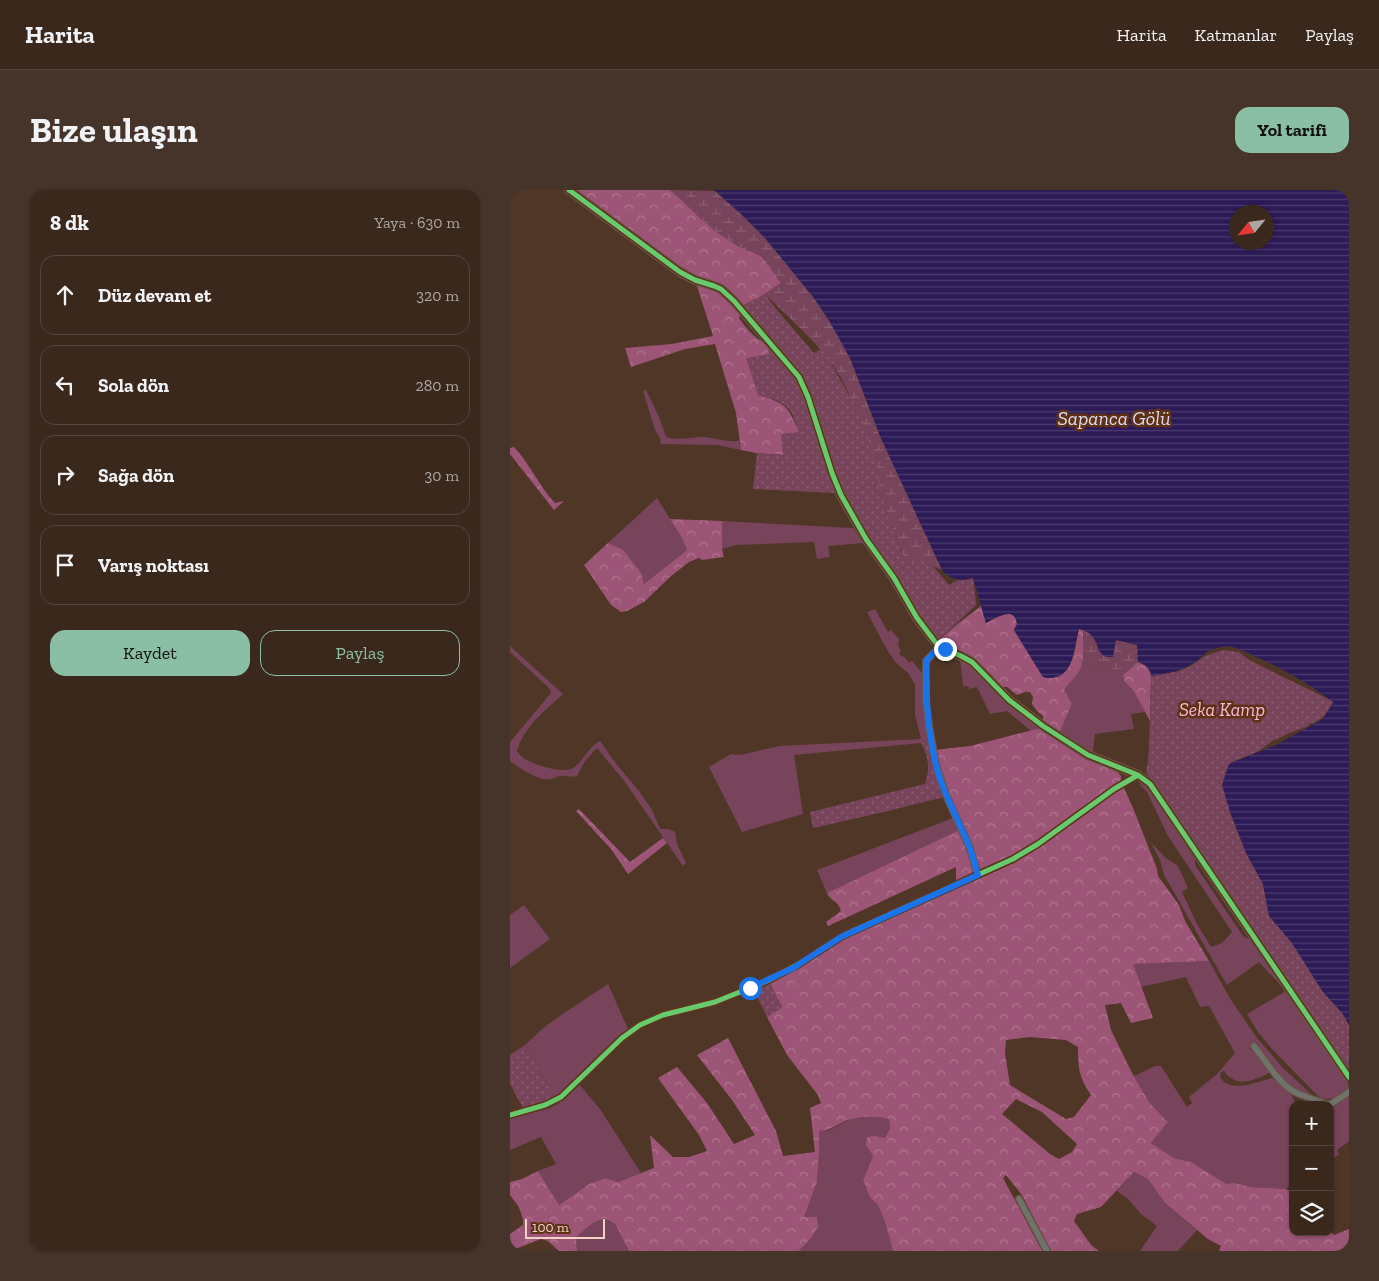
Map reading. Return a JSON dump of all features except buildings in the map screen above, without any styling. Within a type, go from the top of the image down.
[{"type":"street","points":[[569,190],[680,272],[695,280],[721,289],[734,302],[799,377],[808,397],[832,473],[841,495],[861,532],[894,578],[917,618],[930,635],[940,646],[972,662],[1010,700],[1065,741],[1100,760],[1138,775],[1150,784],[1349,1077]]},
{"type":"street","points":[[940,646],[926,661],[926,703],[931,740],[940,780],[969,846],[978,875]]},
{"type":"street","points":[[510,1115],[544,1105],[561,1097],[631,1030],[650,1020],[715,1002],[767,981],[799,964],[848,933],[1029,850],[1114,789],[1138,775]]},
{"type":"street","points":[[1254,1046],[1287,1087],[1294,1092],[1326,1104],[1331,1104],[1349,1092]]},
{"type":"street","points":[[1019,1198],[1047,1251]]},
{"type":"green space","points":[[574,190],[670,190],[718,233],[738,246],[761,256],[781,283],[744,305],[727,290],[686,273]]},
{"type":"green space","points":[[670,190],[715,191],[765,238],[814,298],[850,358],[880,436],[942,570],[923,562],[905,560],[868,458],[855,410],[846,387],[824,354],[765,294],[781,283],[770,267],[761,256],[738,246],[718,233]]},
{"type":"green space","points":[[696,283],[717,290],[728,298],[741,315],[739,318],[745,326],[755,337],[768,345],[769,354],[758,395],[775,400],[785,407],[792,416],[799,432],[783,455],[741,450],[736,413],[715,344],[685,349],[631,367],[625,348],[672,344],[713,336]]},
{"type":"green space","points":[[765,294],[814,353],[821,349],[826,355],[862,417],[874,457],[882,498],[904,558],[923,558],[932,565],[949,585],[967,575],[972,577],[976,605],[938,641],[928,629],[868,537],[841,487],[798,372],[744,305]]},
{"type":"green space","points":[[768,345],[796,378],[804,395],[835,493],[753,489],[757,453],[783,455],[781,434],[799,432],[794,417],[788,408],[776,400],[758,395],[746,358],[769,354]]},
{"type":"green space","points":[[646,390],[666,437],[679,439],[703,437],[739,441],[741,450],[717,445],[660,444],[661,440],[655,430],[643,391]]},
{"type":"green space","points":[[514,447],[555,503],[564,501],[554,510],[510,454],[510,448]]},
{"type":"green space","points":[[657,498],[682,538],[687,550],[644,584],[608,543]]},
{"type":"green space","points":[[670,519],[722,521],[722,549],[724,557],[702,560],[699,558],[689,562],[644,602],[621,612],[611,605],[584,565],[608,543],[623,550],[641,573],[644,584],[687,550]]},
{"type":"green space","points":[[722,521],[853,528],[863,543],[828,546],[830,557],[817,559],[814,542],[737,545],[722,549]]},
{"type":"green space","points":[[981,606],[986,623],[1004,614],[1013,615],[1016,618],[1017,624],[1014,630],[1043,677],[1061,675],[1067,670],[1074,655],[1079,629],[1083,630],[1083,661],[1077,674],[1064,690],[1072,704],[1059,734],[1043,723],[1043,716],[1032,704],[1033,697],[1030,692],[1017,695],[1007,687],[1001,687],[938,641]]},
{"type":"green space","points":[[875,609],[888,632],[891,630],[899,639],[898,645],[901,651],[899,654],[910,663],[912,661],[923,674],[927,738],[929,743],[794,755],[803,814],[742,832],[709,767],[731,754],[741,755],[779,746],[921,739],[915,714],[915,685],[909,674],[896,663],[886,648],[867,612]]},
{"type":"green space","points":[[1083,630],[1092,636],[1099,650],[1106,657],[1116,640],[1137,645],[1138,662],[1127,672],[1082,662],[1084,650]]},
{"type":"green space","points":[[510,646],[563,694],[530,726],[517,751],[525,759],[535,764],[568,770],[577,765],[592,747],[600,741],[652,810],[660,829],[669,829],[675,832],[677,844],[686,863],[683,866],[625,782],[597,748],[585,761],[575,777],[540,778],[510,761],[510,742],[551,693],[549,688],[510,652]]},
{"type":"green space","name":"Seka Kamp","points":[[1223,650],[1239,652],[1249,660],[1334,702],[1318,721],[1272,741],[1259,751],[1232,762],[1228,766],[1230,812],[1246,853],[1263,884],[1269,916],[1292,943],[1323,992],[1343,1014],[1349,1025],[1349,1068],[1146,772],[1148,763],[1151,673],[1176,672],[1189,667],[1205,656]]},
{"type":"green space","points":[[960,659],[980,674],[1041,728],[1031,731],[1007,711],[990,714],[977,687],[969,689],[968,686],[963,686]]},
{"type":"green space","points":[[1082,662],[1127,672],[1125,682],[1133,690],[1145,712],[1131,714],[1134,729],[1095,734],[1093,752],[1085,750],[1059,734],[1072,704],[1063,690]]},
{"type":"green space","points":[[1138,662],[1146,666],[1151,673],[1150,721],[1133,690],[1125,682],[1123,675]]},
{"type":"green space","points":[[1041,728],[1083,755],[1117,772],[1121,776],[1121,780],[1018,854],[980,871],[943,780],[935,750],[970,746]]},
{"type":"green space","points":[[921,743],[929,743],[935,771],[944,797],[813,828],[810,812],[925,784],[928,763]]},
{"type":"green space","points":[[1138,783],[1148,788],[1195,860],[1195,865],[1244,937],[1249,939],[1282,987],[1259,962],[1227,985],[1164,875],[1160,860],[1151,843],[1166,858],[1178,866],[1188,888],[1182,892],[1197,924],[1211,947],[1222,943],[1232,932],[1168,836],[1147,792]]},
{"type":"green space","points":[[1123,786],[1157,869],[1158,876],[1179,905],[1185,921],[1209,961],[1133,964],[1153,1018],[1131,1023],[1121,1003],[1105,1005],[1111,1030],[1132,1073],[1149,1102],[1168,1122],[1151,1143],[1174,1158],[1191,1162],[1226,1184],[1235,1183],[1251,1187],[1286,1189],[1289,1191],[1289,1236],[1334,1236],[1349,1229],[1349,1251],[1219,1251],[1221,1246],[1208,1239],[1165,1203],[1148,1179],[1134,1172],[1101,1207],[1077,1214],[1074,1221],[1091,1245],[1099,1251],[1051,1251],[1022,1195],[1006,1175],[1003,1178],[1042,1251],[893,1251],[878,1205],[870,1198],[863,1180],[873,1156],[866,1145],[867,1137],[885,1138],[890,1128],[889,1119],[859,1117],[819,1131],[817,1182],[804,1217],[817,1217],[818,1227],[799,1251],[629,1251],[615,1224],[604,1218],[593,1223],[576,1237],[577,1251],[559,1251],[548,1241],[541,1239],[510,1251],[510,1234],[523,1225],[523,1219],[519,1207],[510,1195],[510,1182],[522,1179],[538,1171],[559,1205],[589,1184],[605,1178],[618,1182],[654,1168],[650,1135],[673,1157],[689,1157],[707,1151],[699,1135],[658,1078],[677,1067],[707,1103],[734,1144],[755,1135],[732,1100],[697,1055],[728,1038],[776,1131],[783,1156],[815,1152],[810,1108],[821,1103],[818,1095],[787,1055],[767,1017],[782,1007],[770,983],[810,961],[844,938],[1014,862]],"holes":[[[1029,1037],[1066,1040],[1078,1047],[1080,1072],[1091,1095],[1074,1117],[1066,1119],[1010,1085],[1005,1053],[1006,1040]],[[1016,1099],[1042,1112],[1077,1144],[1072,1152],[1059,1159],[1050,1154],[1002,1114]]]},
{"type":"green space","points":[[579,809],[630,862],[663,838],[667,843],[628,874],[611,849],[576,811]]},
{"type":"green space","points":[[953,818],[959,830],[827,893],[817,870]]},
{"type":"green space","points":[[959,830],[973,868],[972,873],[968,877],[956,882],[956,867],[828,926],[826,922],[841,911],[827,893]]},
{"type":"green space","points":[[524,905],[550,939],[510,968],[510,915]]},
{"type":"green space","points":[[1209,961],[1231,1000],[1257,1038],[1283,1068],[1312,1095],[1293,1087],[1286,1081],[1273,1067],[1256,1042],[1252,1044],[1250,1049],[1261,1058],[1271,1072],[1253,1080],[1240,1081],[1229,1077],[1224,1071],[1221,1072],[1220,1077],[1230,1085],[1252,1084],[1272,1078],[1290,1093],[1294,1101],[1289,1101],[1289,1186],[1286,1189],[1251,1187],[1235,1183],[1226,1185],[1191,1162],[1174,1158],[1151,1143],[1168,1122],[1149,1102],[1134,1076],[1155,1066],[1161,1066],[1187,1107],[1192,1103],[1189,1097],[1217,1074],[1235,1053],[1209,1006],[1200,1007],[1186,977],[1141,987],[1132,964]]},
{"type":"green space","points":[[770,983],[782,1007],[767,1017],[754,990]]},
{"type":"green space","points":[[608,984],[628,1029],[565,1091],[555,1098],[525,1045],[561,1015]]},
{"type":"green space","points":[[1285,991],[1346,1079],[1349,1087],[1331,1099],[1319,1097],[1272,1049],[1258,1032],[1247,1014]]},
{"type":"green space","points":[[525,1045],[555,1098],[523,1108],[510,1084],[510,1055]]},
{"type":"green space","points":[[579,1084],[600,1109],[641,1173],[618,1182],[605,1178],[589,1184],[559,1205],[538,1171],[556,1164],[541,1137],[510,1150],[510,1119],[558,1104]]},
{"type":"green space","points":[[1349,1096],[1349,1141],[1337,1150],[1339,1154],[1334,1158],[1334,1146],[1334,1107]]},
{"type":"green space","points":[[873,1116],[889,1119],[890,1128],[885,1138],[876,1136],[866,1145],[873,1156],[863,1180],[870,1198],[878,1205],[893,1251],[799,1251],[811,1238],[804,1217],[817,1182],[819,1131],[830,1130],[856,1117]]},
{"type":"green space","points":[[1134,1172],[1148,1179],[1165,1203],[1197,1230],[1178,1251],[1140,1251],[1157,1226],[1141,1214],[1128,1199],[1117,1191]]},
{"type":"green space","points":[[604,1218],[615,1224],[629,1251],[577,1251],[576,1237],[593,1223]]},
{"type":"water","name":"Sapanca Gölü","points":[[714,190],[1349,190],[1349,1025],[1343,1014],[1323,992],[1292,943],[1269,916],[1263,884],[1246,853],[1222,785],[1228,766],[1231,763],[1276,745],[1323,719],[1333,702],[1285,671],[1232,647],[1213,649],[1185,668],[1151,676],[1147,667],[1138,662],[1137,645],[1116,640],[1113,657],[1106,657],[1099,651],[1092,636],[1079,629],[1073,655],[1066,670],[1061,675],[1053,678],[1043,677],[1014,630],[1017,624],[1016,618],[1013,615],[1004,614],[986,623],[973,578],[956,579],[942,570],[880,436],[850,358],[814,298],[765,238]]},
{"type":"cycle path","points":[[569,190],[680,272],[695,280],[721,289],[734,301],[799,377],[808,397],[832,473],[841,495],[866,539],[894,578],[917,618],[936,643],[972,662],[1009,700],[1043,726],[1088,755],[1138,775],[1150,784],[1349,1077]]},
{"type":"cycle path","points":[[510,1115],[545,1105],[561,1097],[622,1038],[640,1025],[663,1015],[715,1002],[767,981],[853,931],[1013,859],[1038,844],[1114,789],[1138,775]]},
{"type":"route","points":[[750,988],[793,968],[841,937],[978,875],[969,846],[940,780],[929,726],[926,703],[926,661],[940,646],[945,649]]}]
